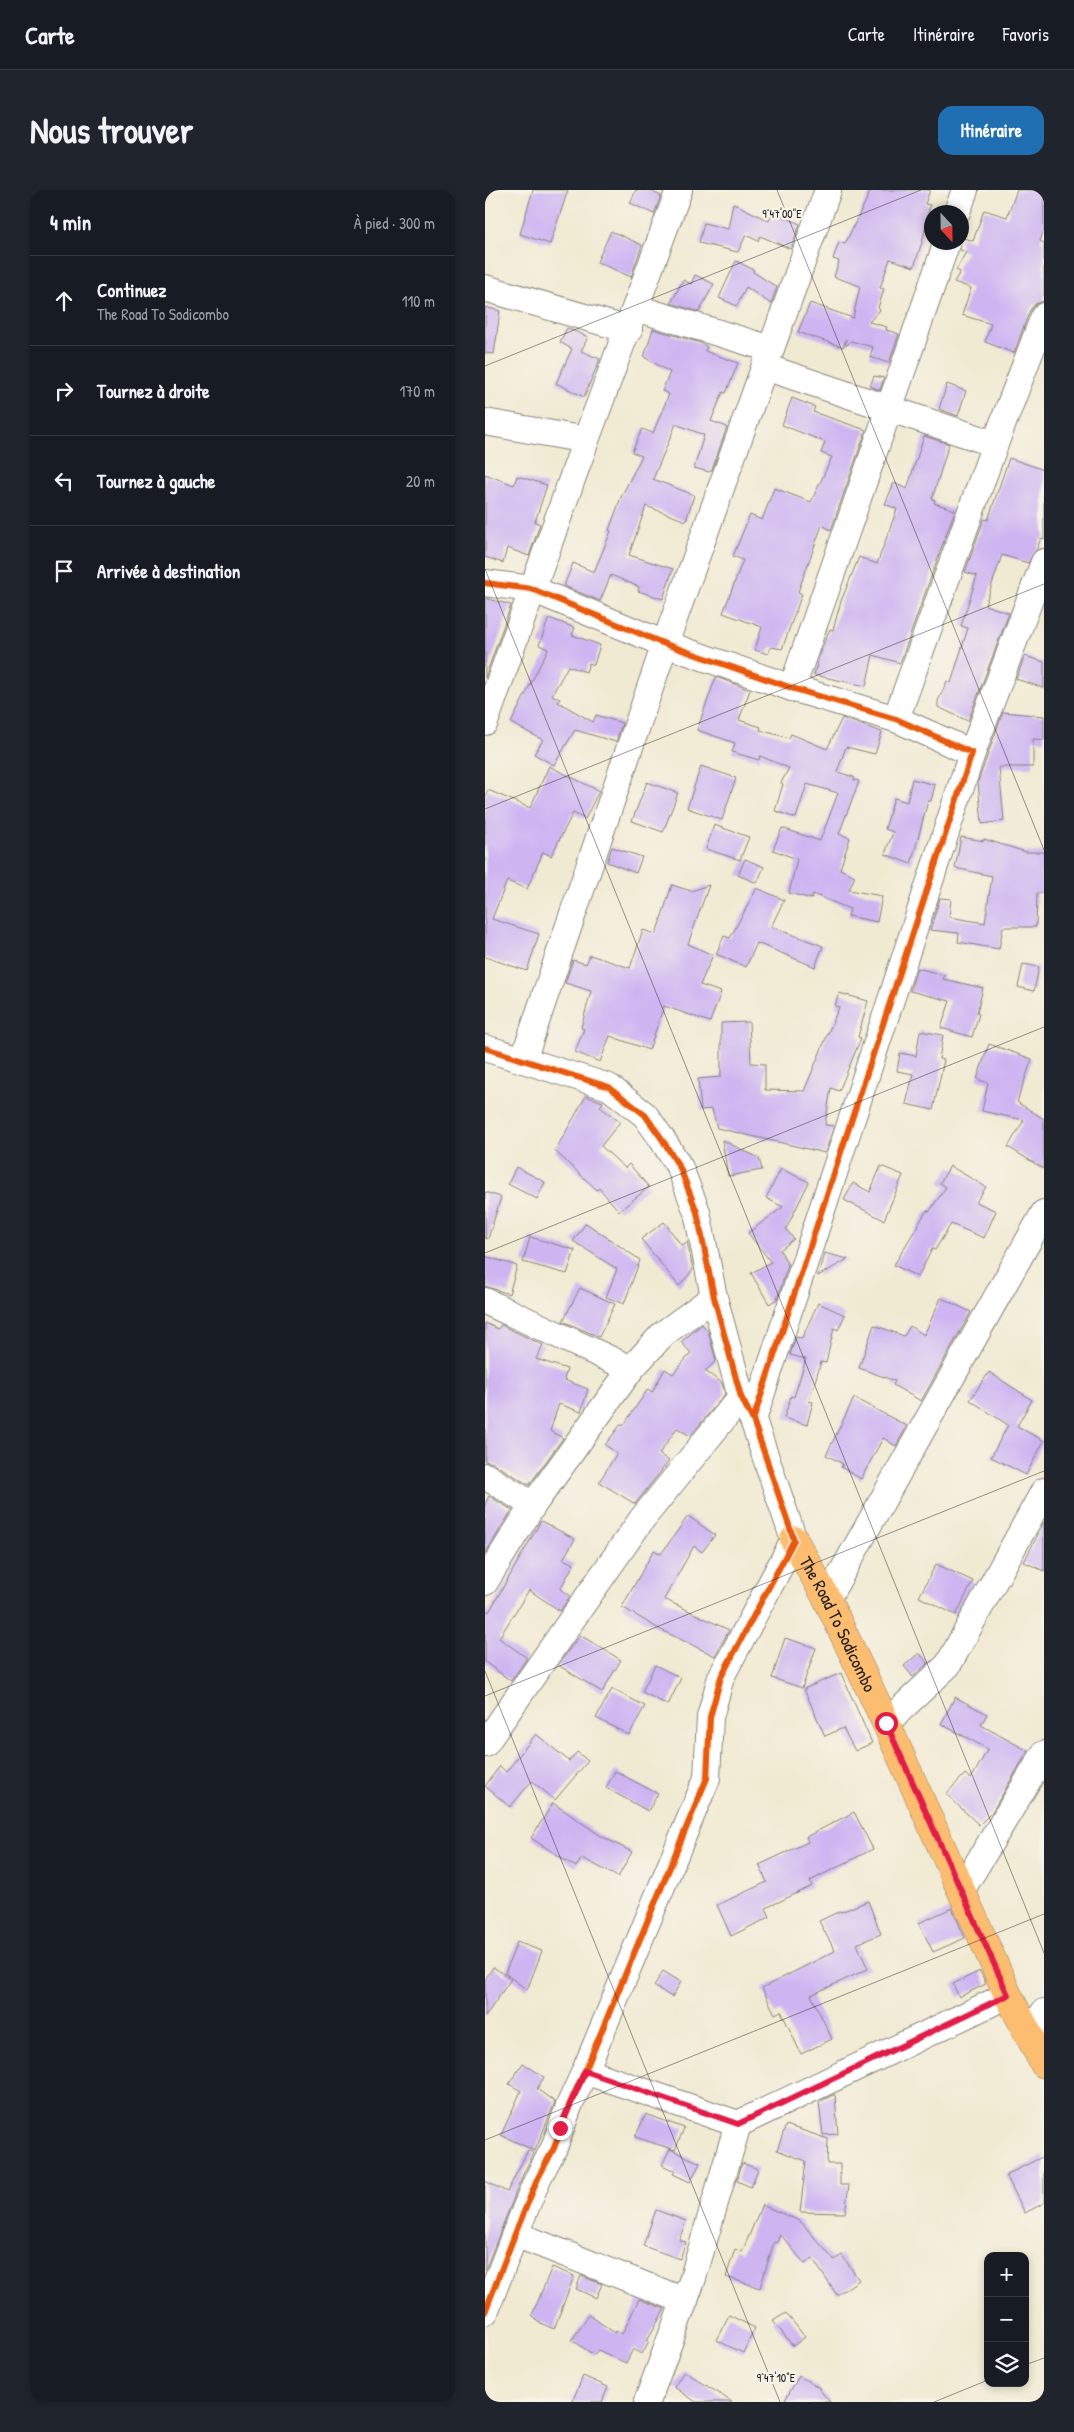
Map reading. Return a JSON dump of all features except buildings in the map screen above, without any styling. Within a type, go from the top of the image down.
[{"type":"main road","name":"The Road To Sodicombo","points":[[794,1540],[827,1599],[886,1723],[1008,1995],[1031,2035],[1044,2064]]},
{"type":"street","points":[[485,722],[586,440],[633,319],[679,190]]},
{"type":"street","points":[[523,1060],[665,644],[828,190]]},
{"type":"street","points":[[960,205],[965,190]]},
{"type":"street","points":[[792,688],[944,250]]},
{"type":"street","points":[[485,288],[633,319],[768,358],[888,409],[995,444]]},
{"type":"street","points":[[897,719],[995,444],[1044,316]]},
{"type":"street","points":[[485,422],[586,440]]},
{"type":"street","points":[[753,1420],[972,753],[1044,562]]},
{"type":"street","points":[[485,582],[532,589],[665,644],[792,688],[897,719],[972,753]]},
{"type":"street","points":[[485,1048],[609,1087],[645,1115],[680,1168],[697,1212],[714,1297],[741,1397],[753,1420],[794,1540],[721,1677],[710,1717],[707,1778],[566,2113],[554,2148],[538,2178],[485,2312]]},
{"type":"street","points":[[827,1599],[1043,1217]]},
{"type":"street","points":[[485,1582],[533,1505],[631,1369],[663,1334],[714,1297]]},
{"type":"street","points":[[485,1301],[631,1369]]},
{"type":"street","points":[[485,1744],[648,1511],[741,1397]]},
{"type":"street","points":[[485,1476],[533,1505]]},
{"type":"street","points":[[886,1723],[948,1665],[1044,1490]]},
{"type":"street","points":[[961,1891],[1044,1754]]},
{"type":"street","points":[[585,2071],[738,2124],[1008,1995]]},
{"type":"street","points":[[1031,2035],[1044,2012]]},
{"type":"street","points":[[647,2402],[685,2301],[738,2124]]},
{"type":"street","points":[[515,2234],[685,2301]]},
{"type":"cycle path","points":[[485,583],[532,589],[665,644],[792,688],[896,719],[972,753],[753,1420]]},
{"type":"cycle path","points":[[485,1048],[609,1087],[645,1115],[662,1139],[680,1168],[697,1212],[714,1297],[741,1397],[753,1420],[794,1540],[721,1677],[710,1717],[707,1778],[569,2106],[554,2148],[538,2178],[485,2312]]},
{"type":"route","points":[[560,2128],[585,2071],[738,2124],[1008,1995],[886,1723]]}]
